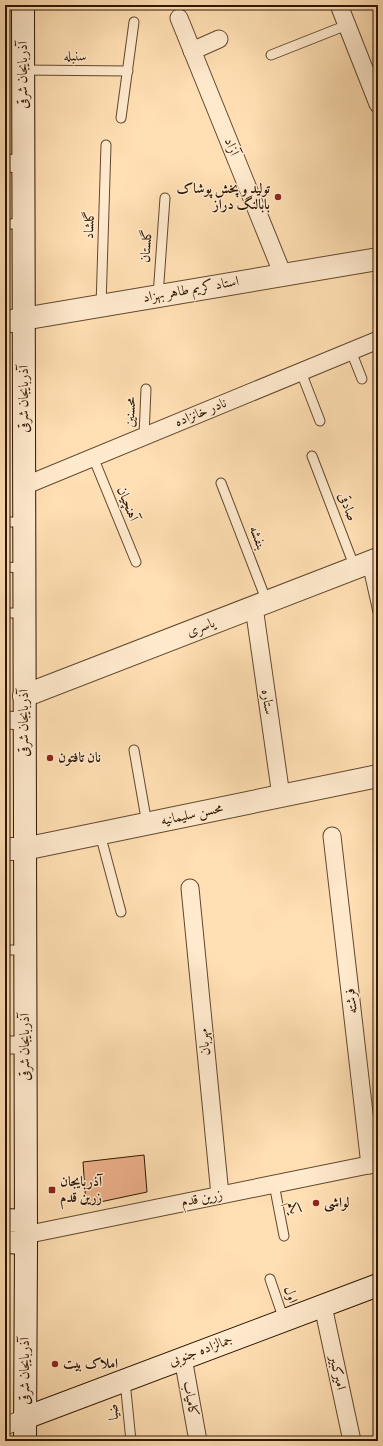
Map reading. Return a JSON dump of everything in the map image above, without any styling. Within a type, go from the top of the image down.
[{"type":"main road","name":"آذربایجان شرقی","points":[[23,5],[23,70],[14,164],[14,320],[24,486],[14,522],[14,613],[24,696],[15,721],[15,1045],[17,1232],[25,1441]]},
{"type":"main road","name":"استاد کریم طاهر بهزاد","points":[[14,320],[378,259]]},
{"type":"main road","name":"یاسری","points":[[24,696],[367,563]]},
{"type":"main road","name":"محسن سلیمانیه","points":[[15,849],[100,834],[378,776]]},
{"type":"main road","name":"جمالزاده جنوبی","points":[[25,1418],[378,1285]]},
{"type":"street","points":[[339,5],[346,25],[372,73],[378,104]]},
{"type":"street","name":"آزاد","points":[[179,18],[283,275]]},
{"type":"street","points":[[192,51],[219,39]]},
{"type":"street","name":"نادر خانزاده","points":[[24,486],[378,340]]},
{"type":"street","name":"ستاره","points":[[260,605],[281,796]]},
{"type":"street","name":"فرشته","points":[[332,836],[374,1164]]},
{"type":"street","name":"مهربان","points":[[190,888],[220,1195]]},
{"type":"street","name":"زرین قدم","points":[[17,1232],[220,1195],[374,1164]]},
{"type":"street","name":"امیرکبیر","points":[[323,1306],[352,1441]]},
{"type":"street","name":"کامیاب","points":[[183,1358],[198,1441]]},
{"type":"street","points":[[5,1426],[25,1418]]},
{"type":"lane","points":[[121,118],[134,22]]},
{"type":"lane","points":[[271,55],[346,25]]},
{"type":"lane","name":"سنبله","points":[[23,70],[128,71]]},
{"type":"lane","name":"گلشاد","points":[[101,306],[106,145]]},
{"type":"lane","name":"گلستان","points":[[158,296],[165,198]]},
{"type":"lane","points":[[351,351],[362,379]]},
{"type":"lane","points":[[300,372],[320,421]]},
{"type":"lane","name":"محسنین","points":[[144,436],[146,389]]},
{"type":"lane","name":"صادقی","points":[[312,456],[367,563],[378,612]]},
{"type":"lane","name":"آهنچیان","points":[[93,457],[136,562]]},
{"type":"lane","name":"بنفشه","points":[[221,483],[260,605]]},
{"type":"lane","points":[[134,750],[147,824]]},
{"type":"lane","points":[[100,834],[121,912]]},
{"type":"lane","name":"یکم","points":[[274,1184],[284,1236]]},
{"type":"lane","name":"اول","points":[[270,1279],[284,1320]]},
{"type":"lane","name":"ضیا","points":[[124,1380],[131,1441]]},
{"type":"building","points":[[144,1155],[147,1192],[86,1205],[83,1162]]},
{"type":"place","name":"تولید و پخش پوشاک بابالنگ دراز","points":[[278,197]]},
{"type":"place","name":"نان تافتون","points":[[50,758]]},
{"type":"place","name":"آذربایجان زرین قدم","points":[[52,1190]]},
{"type":"place","name":"لواشی","points":[[316,1203]]},
{"type":"place","name":"املاک بیت","points":[[55,1364]]}]
